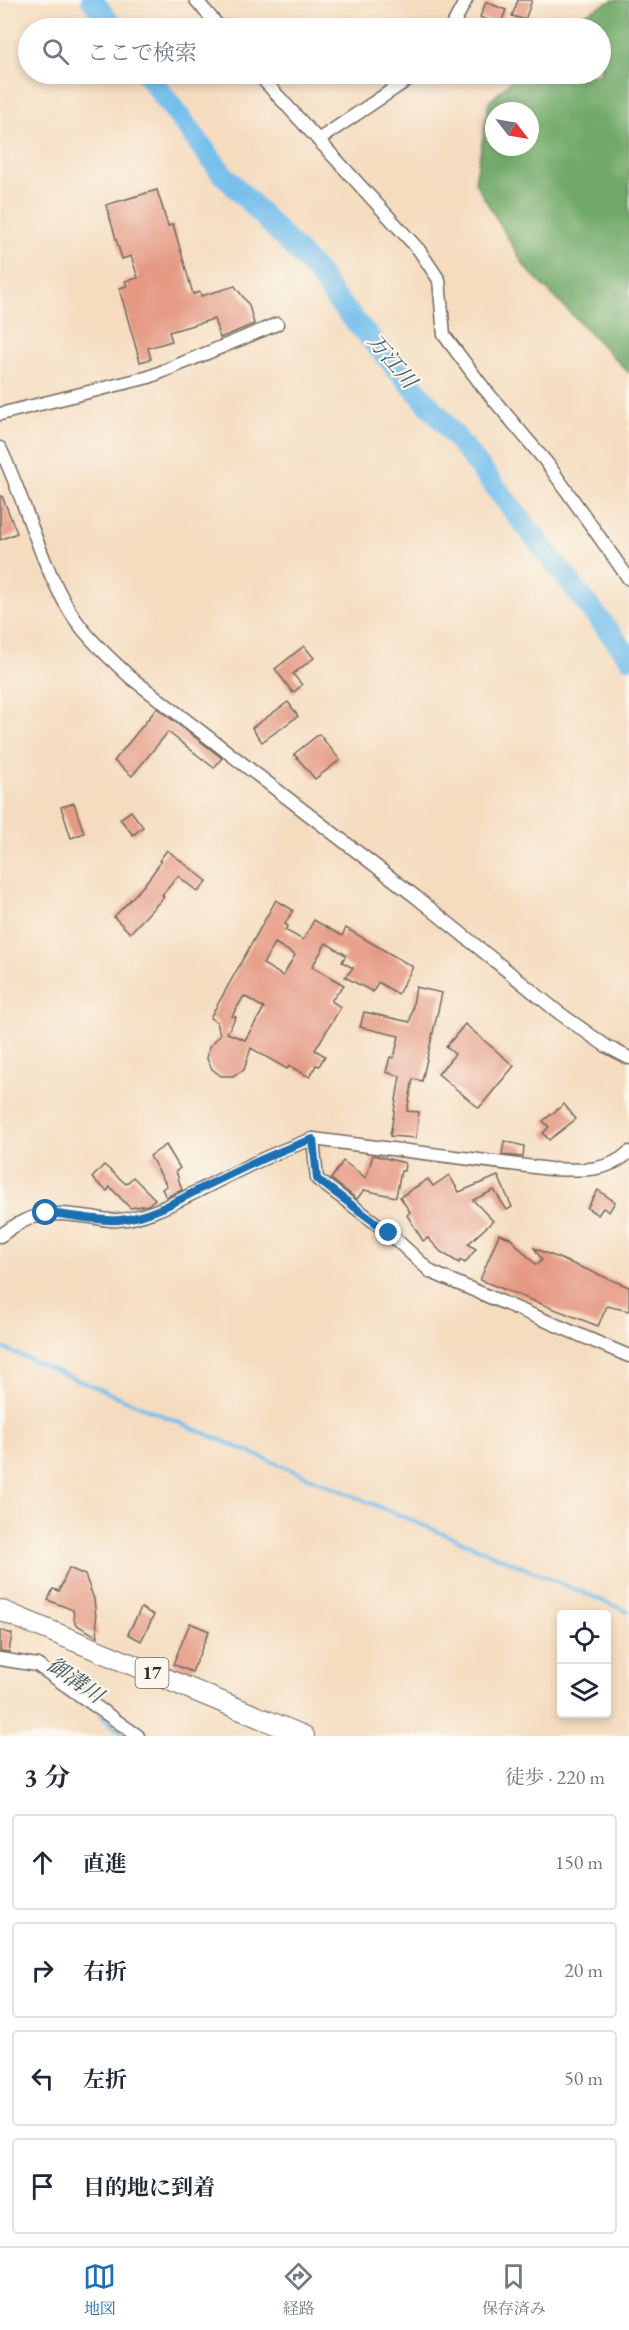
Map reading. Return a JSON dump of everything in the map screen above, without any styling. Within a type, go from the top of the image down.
[{"type":"main road","name":"17","points":[[0,1610],[304,1736]]},
{"type":"street","points":[[196,0],[211,18]]},
{"type":"street","points":[[456,18],[466,0]]},
{"type":"street","points":[[267,84],[419,250],[439,280],[444,335],[483,387],[547,463],[629,579]]},
{"type":"street","points":[[318,140],[401,84]]},
{"type":"street","points":[[0,414],[149,377],[277,324]]},
{"type":"street","points":[[0,448],[5,472],[71,614],[101,649],[130,677],[416,897],[558,1012],[606,1046],[629,1058]]},
{"type":"street","points":[[0,1236],[27,1219],[46,1213],[118,1220],[167,1207],[258,1161],[313,1139],[550,1169],[580,1170],[607,1167],[629,1152]]},
{"type":"street","points":[[313,1139],[317,1179],[389,1233],[431,1272],[629,1356]]},
{"type":"street","points":[[0,1659],[37,1665],[138,1736]]},
{"type":"green space","points":[[613,0],[629,0],[629,373],[525,267],[475,182],[485,125],[485,156],[539,156],[539,102],[489,102],[508,84],[611,84],[611,18],[576,18]]},
{"type":"building","points":[[518,0],[532,0],[526,18],[512,16]]},
{"type":"building","points":[[486,2],[506,10],[503,18],[480,17]]},
{"type":"building","points":[[157,190],[168,226],[173,224],[193,294],[200,292],[201,296],[235,286],[249,305],[254,324],[220,338],[214,319],[169,332],[172,341],[148,348],[151,359],[140,362],[119,288],[127,286],[125,281],[138,278],[131,256],[122,259],[106,205]]},
{"type":"building","points":[[0,496],[2,496],[17,533],[0,540]]},
{"type":"building","points":[[304,646],[314,658],[293,674],[302,685],[293,693],[275,669]]},
{"type":"building","points":[[288,702],[298,716],[262,742],[252,728]]},
{"type":"building","points":[[157,708],[222,758],[214,768],[168,732],[132,776],[114,761]]},
{"type":"building","points":[[319,734],[340,760],[315,779],[294,754]]},
{"type":"building","points":[[74,803],[84,833],[71,838],[61,807]]},
{"type":"building","points":[[131,811],[143,827],[133,835],[120,819]]},
{"type":"building","points":[[167,850],[207,881],[198,892],[178,876],[162,895],[164,897],[130,933],[114,917],[144,885]]},
{"type":"building","points":[[276,900],[293,910],[285,924],[288,926],[285,930],[303,940],[314,920],[342,936],[346,928],[413,967],[398,994],[378,982],[373,992],[345,977],[353,968],[342,962],[346,955],[326,943],[312,967],[344,985],[331,1001],[341,1007],[315,1050],[325,1056],[319,1066],[316,1065],[310,1077],[289,1066],[287,1069],[251,1048],[244,1070],[233,1076],[221,1076],[212,1069],[207,1059],[209,1047],[220,1035],[217,1022],[210,1018]],"holes":[[[275,943],[295,955],[283,976],[263,964]],[[244,996],[264,1008],[245,1040],[227,1033],[236,1017],[232,1016]]]},
{"type":"building","points":[[416,987],[442,993],[422,1081],[413,1079],[407,1111],[419,1112],[416,1138],[390,1136],[400,1076],[386,1072],[390,1057],[394,1058],[399,1036],[360,1027],[364,1012],[410,1022]]},
{"type":"building","points":[[465,1024],[514,1066],[479,1108],[438,1074],[455,1054],[446,1047]]},
{"type":"building","points":[[564,1104],[576,1119],[549,1140],[543,1133],[549,1127],[543,1121]]},
{"type":"building","points":[[504,1141],[524,1146],[523,1157],[502,1155]]},
{"type":"building","points":[[166,1145],[180,1168],[176,1171],[182,1190],[166,1197],[162,1189],[167,1186],[150,1156]]},
{"type":"building","points":[[373,1155],[405,1163],[404,1171],[401,1171],[396,1197],[364,1190],[357,1199],[331,1179],[343,1161],[366,1178]]},
{"type":"building","points":[[104,1165],[126,1184],[133,1177],[155,1199],[148,1205],[130,1208],[110,1187],[107,1191],[92,1178]]},
{"type":"building","points":[[449,1175],[459,1192],[498,1176],[512,1207],[507,1210],[494,1190],[473,1200],[493,1221],[468,1244],[476,1249],[465,1263],[460,1260],[459,1263],[441,1252],[428,1238],[423,1241],[407,1215],[410,1212],[400,1197],[428,1179],[433,1186]]},
{"type":"building","points":[[598,1190],[615,1202],[609,1212],[603,1208],[598,1215],[587,1208]]},
{"type":"building","points":[[499,1234],[510,1238],[536,1265],[542,1260],[534,1248],[629,1287],[629,1311],[607,1306],[598,1326],[480,1280]]},
{"type":"building","points":[[69,1568],[85,1575],[94,1599],[98,1637],[75,1624],[73,1610],[48,1600],[53,1589],[59,1591]]},
{"type":"building","points":[[141,1608],[154,1615],[141,1641],[128,1634]]},
{"type":"building","points":[[190,1623],[209,1631],[192,1672],[173,1664]]},
{"type":"building","points":[[0,1630],[12,1634],[9,1652],[0,1651]]},
{"type":"waterway","name":"万江川","points":[[92,0],[106,18]]},
{"type":"waterway","name":"万江川","points":[[155,84],[221,172],[318,273],[334,297],[443,421],[629,657]]},
{"type":"waterway","points":[[0,1347],[629,1612]]},
{"type":"waterway","name":"御溝川","points":[[0,1666],[21,1668]]},
{"type":"waterway","name":"御溝川","points":[[100,1716],[126,1736]]},
{"type":"route","points":[[46,1213],[118,1220],[140,1215],[167,1207],[258,1161],[313,1139],[317,1179],[389,1233]]}]
